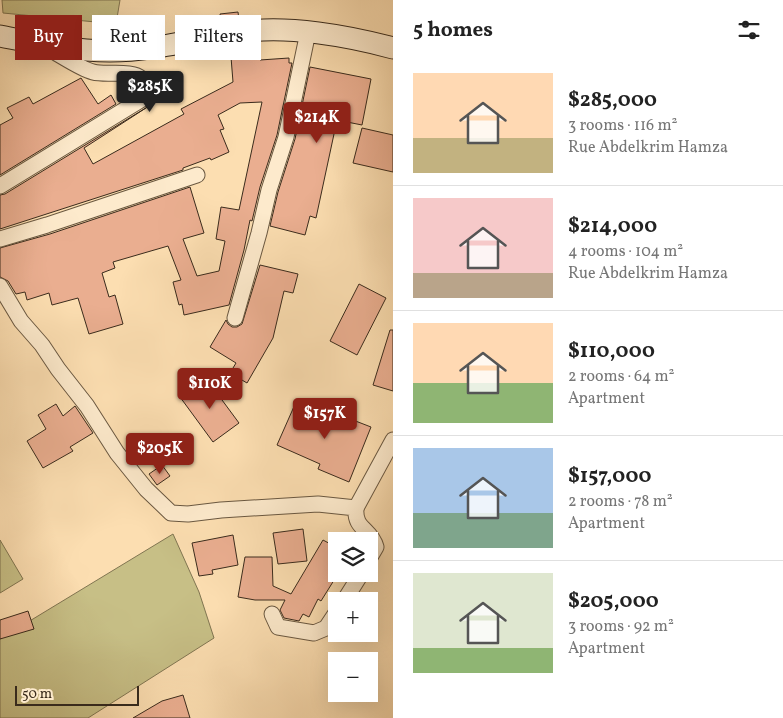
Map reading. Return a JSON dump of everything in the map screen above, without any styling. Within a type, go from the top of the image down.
[{"type":"street","points":[[82,50],[110,51],[158,47],[243,32],[278,30],[308,32],[393,48]]},
{"type":"street","points":[[235,318],[260,233],[269,190],[286,137],[308,32]]},
{"type":"street","points":[[0,36],[15,39]]},
{"type":"street","points":[[0,186],[147,96],[143,80],[133,74],[93,72],[70,60]]},
{"type":"street","points":[[0,239],[197,175]]},
{"type":"street","points":[[0,286],[21,321],[42,345],[58,369],[88,406],[118,453],[146,489],[171,513],[188,514],[318,504],[356,508]]},
{"type":"street","points":[[368,532],[358,523],[356,508],[393,440]]},
{"type":"street","points":[[272,614],[278,627],[314,633],[326,628],[328,625]]},
{"type":"shaded area","points":[[2,0],[120,0],[118,15],[92,15],[92,22],[82,21],[82,15],[3,13]]},
{"type":"shaded area","points":[[173,534],[199,592],[214,638],[88,718],[0,718],[0,639]]},
{"type":"shaded area","points":[[0,540],[23,579],[0,593]]},
{"type":"building","points":[[238,12],[238,15],[220,15]]},
{"type":"building","points":[[289,58],[289,63],[292,63],[277,135],[260,187],[252,221],[250,220],[229,305],[184,315],[182,304],[179,305],[173,282],[181,280],[168,246],[113,262],[115,268],[102,273],[109,297],[115,295],[123,324],[89,334],[78,298],[52,305],[49,293],[27,300],[25,292],[16,294],[8,281],[0,277],[0,248],[50,234],[190,187],[204,233],[183,239],[197,276],[219,271],[225,241],[216,239],[221,207],[239,210],[262,102],[240,103],[218,115],[224,129],[220,130],[229,152],[211,160],[210,158],[183,168],[183,170],[0,229],[0,195],[5,194],[149,106],[84,148],[93,164],[184,114],[181,109],[233,82],[231,60]]},
{"type":"building","points":[[310,67],[371,79],[362,125],[337,120],[316,218],[310,216],[305,235],[270,226],[278,192],[295,139]]},
{"type":"building","points":[[81,78],[98,104],[111,95],[116,104],[0,175],[0,125],[13,118],[7,108],[29,97],[33,104]]},
{"type":"building","points":[[362,128],[393,135],[393,172],[353,163]]},
{"type":"building","points":[[260,265],[298,274],[293,293],[284,291],[273,338],[247,383],[230,373],[236,363],[210,347],[226,320],[232,327],[242,324]]},
{"type":"building","points":[[359,284],[386,298],[357,355],[330,341]]},
{"type":"building","points":[[390,330],[393,330],[393,391],[373,385]]},
{"type":"building","points":[[203,381],[208,381],[239,423],[213,442],[180,397]]},
{"type":"building","points":[[296,402],[337,421],[340,415],[371,427],[349,482],[318,469],[320,464],[277,445]]},
{"type":"building","points":[[56,404],[63,416],[75,406],[93,433],[70,447],[73,451],[43,468],[27,441],[46,429],[38,415]]},
{"type":"building","points":[[162,465],[170,476],[157,485],[149,474]]},
{"type":"building","points":[[303,529],[307,561],[278,564],[273,533]]},
{"type":"building","points":[[233,535],[238,565],[212,570],[213,574],[199,576],[192,543]]},
{"type":"building","points":[[323,540],[328,543],[328,582],[333,582],[321,601],[318,599],[309,617],[303,614],[299,621],[284,618],[280,610],[285,600],[255,600],[238,597],[245,557],[272,557],[273,586],[291,594]]},
{"type":"building","points":[[28,611],[34,629],[0,639],[0,620]]},
{"type":"building","points":[[183,695],[190,718],[133,718],[162,701]]}]
